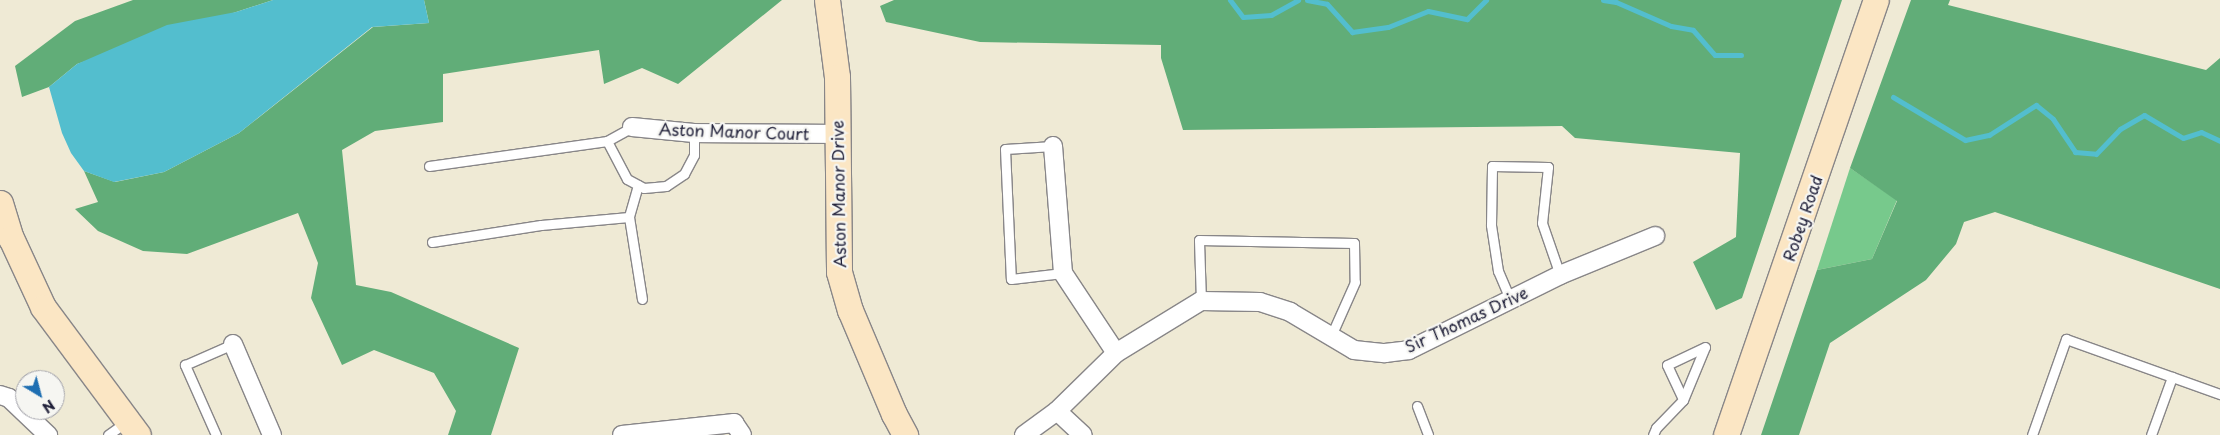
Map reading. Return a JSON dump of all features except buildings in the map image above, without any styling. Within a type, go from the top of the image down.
[{"type":"street","name":"Aston Manor Drive","points":[[827,0],[836,77],[839,272],[850,310],[894,414],[905,435]]},
{"type":"street","name":"Robey Road","points":[[1726,435],[1850,81],[1876,0]]},
{"type":"street","name":"Aston Manor Court","points":[[632,127],[694,133],[836,134]]},
{"type":"street","points":[[1053,146],[1063,273],[1116,353]]},
{"type":"street","points":[[0,203],[11,238],[44,307],[125,430]]},
{"type":"street","name":"Sir Thomas Drive","points":[[1201,302],[1260,302],[1290,312],[1354,350],[1385,352],[1409,350],[1560,275],[1655,236]]},
{"type":"street","points":[[1024,435],[1057,411],[1116,353],[1201,302]]},
{"type":"street","points":[[233,344],[272,435]]},
{"type":"street","points":[[0,395],[10,398],[48,435]]},
{"type":"street","points":[[1057,411],[1083,435]]},
{"type":"street","points":[[622,435],[734,423],[742,435]]},
{"type":"lane","points":[[429,166],[607,141],[632,127]]},
{"type":"lane","points":[[607,141],[627,179],[644,188],[666,186],[684,174],[694,155],[694,133]]},
{"type":"lane","points":[[1053,146],[1005,149],[1010,279],[1063,273]]},
{"type":"lane","points":[[1510,299],[1498,271],[1490,225],[1492,166],[1548,167],[1542,223],[1560,275]]},
{"type":"lane","points":[[638,185],[629,218],[642,299]]},
{"type":"lane","points":[[432,242],[541,225],[629,218]]},
{"type":"lane","points":[[1201,302],[1199,240],[1354,243],[1355,282],[1330,336]]},
{"type":"lane","points":[[2032,435],[2066,339],[2220,394]]},
{"type":"lane","points":[[216,435],[185,365],[233,344]]},
{"type":"lane","points":[[1653,435],[1656,428],[1683,400],[1705,347],[1667,366],[1683,400]]},
{"type":"lane","points":[[2152,435],[2172,377]]},
{"type":"lane","points":[[1417,406],[1428,435]]},
{"type":"green space","points":[[133,0],[273,0],[77,64],[49,87],[22,97],[15,66],[75,21]]},
{"type":"green space","points":[[424,0],[782,0],[678,84],[642,68],[604,84],[599,50],[443,74],[443,122],[375,131],[342,150],[356,285],[391,292],[519,348],[491,435],[448,435],[456,411],[434,373],[374,350],[342,365],[311,298],[318,263],[298,213],[187,254],[143,251],[98,231],[75,209],[98,202],[84,171],[115,182],[164,172],[239,133],[373,27],[429,23]]},
{"type":"green space","points":[[894,0],[1842,0],[1742,298],[1716,310],[1693,262],[1736,237],[1740,153],[1575,138],[1562,126],[1183,130],[1161,58],[1161,45],[980,42],[886,22],[880,6]]},
{"type":"green space","points":[[1911,0],[1950,0],[1948,5],[2206,70],[2220,58],[2220,289],[1995,212],[1964,222],[1956,244],[1926,280],[1830,343],[1799,435],[1761,435],[1817,270],[1872,259],[1897,201],[1850,168]]},
{"type":"green space","points":[[1850,168],[1897,200],[1872,259],[1817,270]]},
{"type":"water","points":[[273,0],[424,0],[429,23],[372,27],[239,133],[164,172],[114,182],[84,171],[71,153],[62,133],[49,87],[77,64],[167,25],[236,12]]},
{"type":"waterway","points":[[1230,0],[1243,17],[1271,15],[1298,0]]},
{"type":"waterway","points":[[1307,0],[1327,4],[1352,32],[1388,27],[1428,11],[1467,19],[1486,0]]},
{"type":"waterway","points":[[1603,0],[1616,2],[1671,26],[1693,30],[1715,55],[1741,55]]},
{"type":"waterway","points":[[1893,97],[1965,140],[1989,135],[2036,105],[2053,119],[2075,152],[2096,154],[2120,129],[2144,115],[2183,138],[2201,132],[2220,141]]}]
